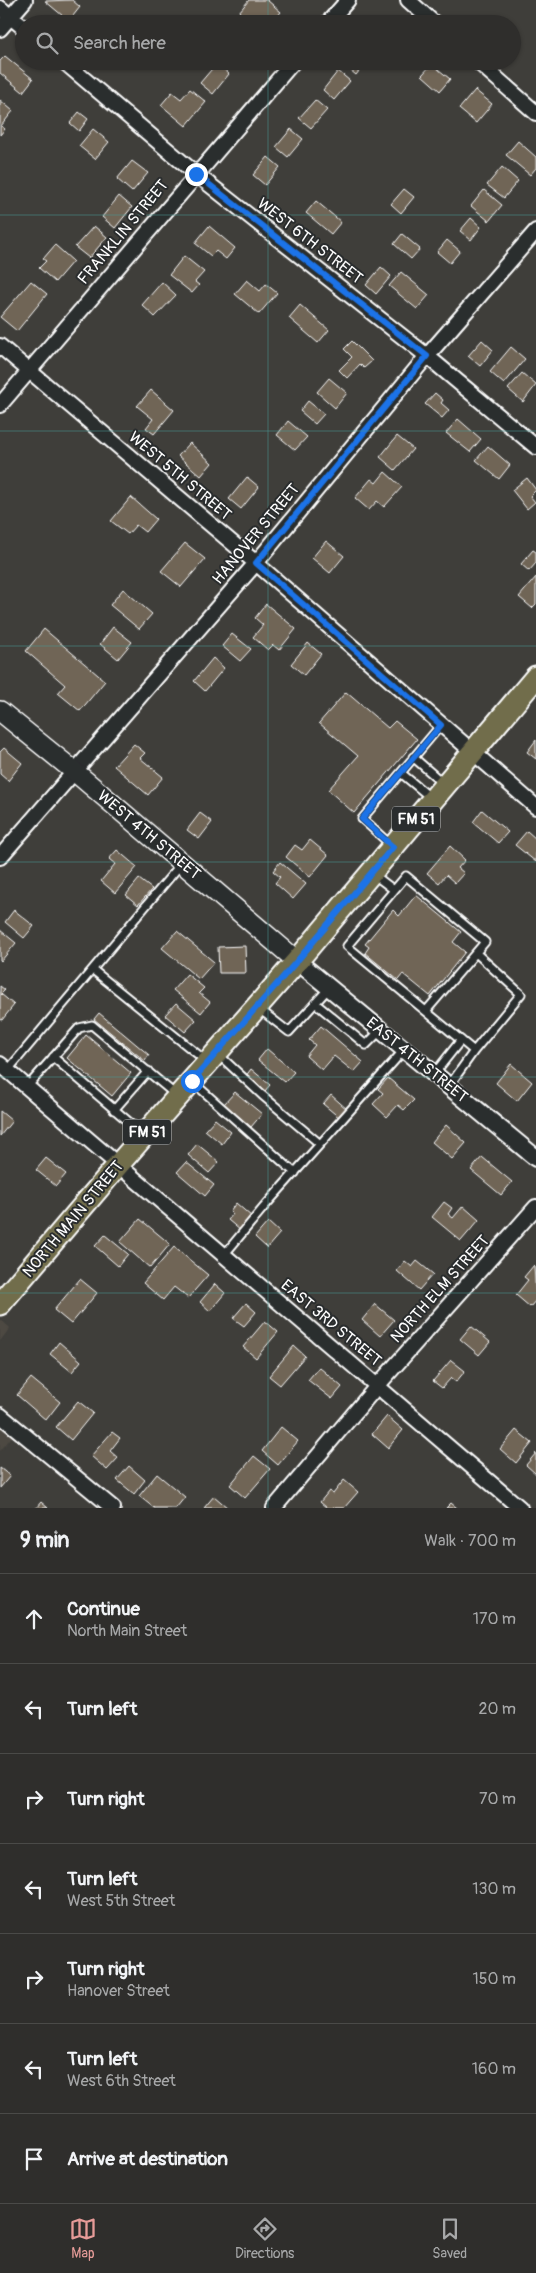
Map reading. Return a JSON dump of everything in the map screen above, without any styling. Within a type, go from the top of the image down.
[{"type":"main road","name":"NORTH MAIN STREET","points":[[0,1304],[118,1165],[297,961],[536,677]]},
{"type":"main road","name":"WEST 4TH STREET","points":[[0,711],[74,771],[297,961]]},
{"type":"street","points":[[0,29],[5,12],[25,0]]},
{"type":"street","points":[[335,15],[348,0]]},
{"type":"street","points":[[408,0],[425,15]]},
{"type":"street","points":[[5,12],[15,20]]},
{"type":"street","name":"WEST 6TH STREET","points":[[74,70],[196,174],[427,356],[536,448]]},
{"type":"street","name":"FRANKLIN STREET","points":[[0,405],[286,70]]},
{"type":"street","points":[[487,70],[536,114]]},
{"type":"street","name":"HANOVER STREET","points":[[0,857],[256,563],[427,356],[536,231]]},
{"type":"street","name":"WEST 5TH STREET","points":[[0,346],[256,563],[536,807]]},
{"type":"street","name":"EAST 4TH STREET","points":[[297,961],[536,1158]]},
{"type":"street","name":"EAST 3RD STREET","points":[[3,1068],[27,1086],[520,1508]]},
{"type":"street","name":"NORTH ELM STREET","points":[[274,1508],[378,1385],[536,1207]]},
{"type":"street","points":[[0,1415],[113,1508]]},
{"type":"lane","points":[[393,847],[362,819],[441,725]]},
{"type":"lane","points":[[414,757],[439,791]]},
{"type":"lane","points":[[400,773],[439,791]]},
{"type":"lane","points":[[3,1068],[94,970],[182,863]]},
{"type":"lane","points":[[371,873],[394,890]]},
{"type":"lane","points":[[426,1011],[485,942],[406,876],[347,946],[474,1051]]},
{"type":"lane","points":[[449,1086],[474,1051],[521,994],[476,954]]},
{"type":"lane","points":[[94,970],[262,1095],[320,1144]]},
{"type":"lane","points":[[257,1007],[288,1032],[329,988]]},
{"type":"lane","points":[[315,1003],[366,1045],[381,1030]]},
{"type":"lane","points":[[27,1086],[79,1028],[92,1025],[148,1072],[185,1089],[294,1173]]},
{"type":"lane","points":[[434,1074],[460,1040]]},
{"type":"lane","points":[[224,1255],[294,1173],[404,1050]]},
{"type":"lane","points":[[53,1058],[144,1135]]},
{"type":"lane","points":[[114,1110],[148,1072]]},
{"type":"shaded area","points":[[0,1319],[10,1328],[0,1341]]},
{"type":"shaded area","points":[[0,1421],[15,1433],[0,1451]]},
{"type":"building","points":[[72,0],[80,7],[74,15],[62,15],[45,1]]},
{"type":"building","points":[[249,0],[267,0],[281,12],[278,15],[242,15],[239,12]]},
{"type":"building","points":[[5,56],[15,64],[15,70],[22,70],[33,79],[23,92],[0,73],[0,61]]},
{"type":"building","points":[[211,70],[225,70],[229,74],[213,94],[200,83]]},
{"type":"building","points":[[350,70],[360,70],[356,75]]},
{"type":"building","points":[[427,70],[439,70],[450,79],[440,91],[422,75]]},
{"type":"building","points":[[338,71],[350,81],[334,100],[323,90]]},
{"type":"building","points":[[190,89],[206,102],[186,126],[161,105],[172,92],[181,99]]},
{"type":"building","points":[[475,90],[492,104],[476,123],[459,109]]},
{"type":"building","points":[[0,100],[13,111],[1,126],[5,129],[0,135]]},
{"type":"building","points":[[315,100],[327,110],[311,128],[299,118]]},
{"type":"building","points":[[79,112],[88,119],[79,131],[70,123]]},
{"type":"building","points":[[93,129],[109,142],[95,159],[79,146]]},
{"type":"building","points":[[291,129],[303,139],[288,157],[276,147]]},
{"type":"building","points":[[518,141],[536,157],[536,168],[530,175],[506,155]]},
{"type":"building","points":[[268,157],[280,167],[265,185],[253,175]]},
{"type":"building","points":[[132,161],[148,173],[132,192],[117,179]]},
{"type":"building","points":[[502,167],[518,181],[504,198],[487,185]]},
{"type":"building","points":[[404,189],[414,197],[401,213],[391,204]]},
{"type":"building","points":[[484,190],[502,205],[489,221],[471,206]]},
{"type":"building","points":[[119,196],[132,207],[115,228],[102,217]]},
{"type":"building","points":[[316,201],[341,222],[331,234],[306,213]]},
{"type":"building","points":[[471,218],[481,227],[471,240],[460,231]]},
{"type":"building","points":[[94,226],[107,237],[89,258],[75,247]]},
{"type":"building","points":[[209,226],[235,248],[226,259],[216,251],[211,256],[195,243]]},
{"type":"building","points":[[402,234],[420,249],[411,259],[394,244]]},
{"type":"building","points":[[447,240],[460,251],[450,263],[437,252]]},
{"type":"building","points":[[55,245],[73,261],[55,282],[39,268],[46,261],[43,259]]},
{"type":"building","points":[[184,256],[204,272],[195,282],[199,285],[192,293],[169,275]]},
{"type":"building","points":[[381,267],[391,276],[376,294],[366,285]]},
{"type":"building","points":[[401,272],[429,295],[417,309],[389,286]]},
{"type":"building","points":[[247,280],[260,291],[266,284],[277,293],[259,314],[235,294]]},
{"type":"building","points":[[31,281],[47,294],[17,331],[0,317]]},
{"type":"building","points":[[162,282],[176,295],[155,317],[142,305]]},
{"type":"building","points":[[300,305],[329,330],[318,343],[289,318]]},
{"type":"building","points":[[482,340],[493,350],[480,366],[468,356]]},
{"type":"building","points":[[352,341],[372,361],[364,368],[360,364],[347,378],[339,370],[352,357],[344,349]]},
{"type":"building","points":[[511,347],[525,359],[504,384],[490,372]]},
{"type":"building","points":[[522,373],[536,385],[523,402],[508,389]]},
{"type":"building","points":[[329,378],[347,393],[335,408],[317,392]]},
{"type":"building","points":[[151,390],[174,410],[154,434],[146,428],[153,419],[137,406]]},
{"type":"building","points":[[435,393],[443,400],[441,403],[449,410],[442,418],[425,404]]},
{"type":"building","points":[[308,401],[324,414],[315,424],[300,411]]},
{"type":"building","points":[[458,419],[481,439],[470,452],[446,433]]},
{"type":"building","points":[[288,421],[307,437],[295,450],[277,435]]},
{"type":"building","points":[[397,436],[413,449],[395,470],[380,457]]},
{"type":"building","points":[[190,443],[212,463],[201,476],[178,456]]},
{"type":"building","points":[[488,446],[510,465],[499,479],[476,460]]},
{"type":"building","points":[[385,472],[402,487],[384,507],[377,501],[369,510],[355,498],[371,479],[376,483]]},
{"type":"building","points":[[247,477],[259,487],[241,509],[229,499]]},
{"type":"building","points":[[527,478],[536,490],[530,496],[535,502],[527,509],[512,490]]},
{"type":"building","points":[[131,497],[156,519],[145,532],[136,525],[128,534],[111,521]]},
{"type":"building","points":[[326,541],[344,556],[330,573],[312,558]]},
{"type":"building","points":[[185,543],[205,559],[181,587],[161,571]]},
{"type":"building","points":[[533,550],[536,552],[536,563],[529,571],[521,564]]},
{"type":"building","points":[[536,577],[536,604],[532,608],[519,597]]},
{"type":"building","points":[[123,589],[152,614],[139,629],[110,605]]},
{"type":"building","points":[[266,604],[296,629],[279,650],[273,645],[268,650],[253,637],[263,625],[255,618]]},
{"type":"building","points":[[113,627],[132,642],[118,659],[100,644]]},
{"type":"building","points":[[44,629],[105,681],[80,711],[58,693],[65,685],[26,651]]},
{"type":"building","points":[[232,634],[251,649],[240,661],[222,646]]},
{"type":"building","points":[[308,643],[321,654],[304,675],[291,664]]},
{"type":"building","points":[[213,658],[224,668],[205,691],[194,681]]},
{"type":"building","points":[[346,692],[388,728],[395,721],[417,739],[354,813],[328,790],[358,756],[319,723]]},
{"type":"building","points":[[536,740],[536,759],[527,752]]},
{"type":"building","points":[[134,744],[145,753],[140,758],[163,777],[148,795],[114,766]]},
{"type":"building","points":[[4,748],[22,763],[8,781],[0,774],[0,752]]},
{"type":"building","points":[[482,810],[508,832],[498,843],[473,822]]},
{"type":"building","points":[[200,813],[212,822],[199,839],[187,830]]},
{"type":"building","points":[[527,831],[536,839],[536,862],[515,845]]},
{"type":"building","points":[[310,840],[328,855],[310,877],[286,857],[295,845],[302,850]]},
{"type":"building","points":[[450,846],[465,860],[458,868],[464,873],[455,883],[446,875],[439,883],[427,873]]},
{"type":"building","points":[[117,850],[137,867],[115,893],[101,881],[115,864],[109,859]]},
{"type":"building","points":[[280,862],[306,884],[293,899],[275,883],[280,877],[273,871]]},
{"type":"building","points":[[139,879],[152,889],[138,905],[126,895]]},
{"type":"building","points":[[416,895],[461,932],[453,942],[465,952],[430,996],[403,974],[398,980],[365,953],[369,947],[365,944],[393,910],[399,916]]},
{"type":"building","points":[[14,910],[34,926],[24,938],[5,922]]},
{"type":"building","points":[[0,930],[16,943],[1,961],[0,960]]},
{"type":"building","points":[[177,931],[214,962],[199,979],[162,948]]},
{"type":"building","points":[[245,946],[246,973],[219,973],[218,947]]},
{"type":"building","points":[[187,974],[204,988],[199,993],[210,1002],[201,1013],[173,990]]},
{"type":"building","points":[[0,986],[5,990],[1,994],[14,1005],[2,1020],[0,1019]]},
{"type":"building","points":[[176,1003],[196,1020],[185,1032],[165,1015]]},
{"type":"building","points":[[99,1013],[149,1055],[145,1061],[94,1019]]},
{"type":"building","points":[[321,1026],[363,1062],[354,1072],[334,1056],[322,1070],[306,1056],[315,1045],[309,1040]]},
{"type":"building","points":[[86,1035],[131,1073],[112,1096],[67,1058]]},
{"type":"building","points":[[267,1049],[294,1072],[285,1082],[258,1060]]},
{"type":"building","points":[[511,1064],[532,1082],[517,1101],[496,1083]]},
{"type":"building","points":[[251,1069],[270,1085],[264,1092],[245,1077]]},
{"type":"building","points":[[388,1078],[414,1100],[404,1110],[398,1105],[387,1117],[373,1104],[383,1093],[378,1089]]},
{"type":"building","points":[[235,1092],[262,1114],[251,1127],[224,1104]]},
{"type":"building","points":[[331,1095],[348,1110],[341,1119],[323,1104]]},
{"type":"building","points":[[0,1111],[12,1121],[0,1136]]},
{"type":"building","points":[[215,1119],[231,1132],[222,1144],[205,1130]]},
{"type":"building","points":[[446,1125],[466,1143],[452,1159],[432,1142]]},
{"type":"building","points":[[197,1144],[219,1162],[209,1173],[188,1155]]},
{"type":"building","points":[[482,1157],[512,1182],[501,1195],[471,1170]]},
{"type":"building","points":[[46,1158],[66,1174],[56,1186],[36,1170]]},
{"type":"building","points":[[186,1162],[214,1185],[205,1196],[177,1172]]},
{"type":"building","points":[[444,1202],[452,1208],[448,1214],[453,1218],[463,1206],[479,1220],[461,1241],[432,1217]]},
{"type":"building","points":[[236,1203],[252,1217],[241,1231],[228,1220],[233,1214],[230,1211]]},
{"type":"building","points":[[140,1219],[170,1244],[150,1268],[120,1242]]},
{"type":"building","points":[[268,1222],[280,1233],[267,1248],[255,1237]]},
{"type":"building","points":[[105,1235],[128,1254],[118,1266],[95,1246]]},
{"type":"building","points":[[174,1247],[208,1275],[188,1298],[174,1287],[163,1300],[143,1283]]},
{"type":"building","points":[[405,1261],[412,1267],[417,1261],[433,1274],[419,1290],[397,1271]]},
{"type":"building","points":[[534,1265],[536,1300],[530,1307],[516,1295],[528,1280],[524,1277]]},
{"type":"building","points":[[80,1279],[97,1293],[71,1324],[54,1310]]},
{"type":"building","points":[[215,1284],[225,1293],[210,1311],[200,1302]]},
{"type":"building","points":[[246,1303],[256,1312],[244,1326],[233,1318]]},
{"type":"building","points":[[375,1304],[394,1320],[380,1336],[362,1320]]},
{"type":"building","points":[[265,1321],[278,1332],[256,1358],[243,1347]]},
{"type":"building","points":[[471,1326],[490,1342],[479,1355],[460,1339]]},
{"type":"building","points":[[59,1342],[81,1361],[72,1372],[50,1354]]},
{"type":"building","points":[[294,1346],[305,1356],[280,1385],[269,1376]]},
{"type":"building","points":[[451,1360],[465,1371],[456,1382],[451,1378],[442,1388],[433,1381]]},
{"type":"building","points":[[319,1367],[342,1387],[332,1399],[308,1380]]},
{"type":"building","points":[[31,1378],[60,1402],[46,1420],[17,1395]]},
{"type":"building","points":[[78,1401],[93,1413],[71,1440],[56,1427]]},
{"type":"building","points":[[387,1416],[403,1430],[388,1448],[372,1434]]},
{"type":"building","points":[[281,1427],[298,1441],[278,1465],[262,1451]]},
{"type":"building","points":[[516,1430],[532,1443],[516,1463],[500,1449]]},
{"type":"building","points":[[112,1432],[120,1438],[110,1451],[118,1458],[107,1470],[91,1456]]},
{"type":"building","points":[[536,1453],[536,1474],[526,1465]]},
{"type":"building","points":[[254,1456],[270,1469],[245,1498],[230,1485]]},
{"type":"building","points":[[129,1466],[145,1480],[134,1494],[117,1480]]},
{"type":"building","points":[[0,1468],[10,1476],[0,1488]]},
{"type":"building","points":[[157,1474],[185,1497],[176,1508],[154,1508],[139,1496]]},
{"type":"building","points":[[344,1480],[358,1492],[344,1508],[327,1508],[320,1502],[329,1491],[333,1494]]},
{"type":"building","points":[[214,1496],[228,1508],[204,1508]]},
{"type":"building","points":[[41,1502],[48,1508],[36,1508]]},
{"type":"building","points":[[451,1503],[457,1508],[446,1508]]},
{"type":"route","points":[[192,1081],[393,847],[362,819],[441,725],[256,563],[427,356],[196,174]]}]
